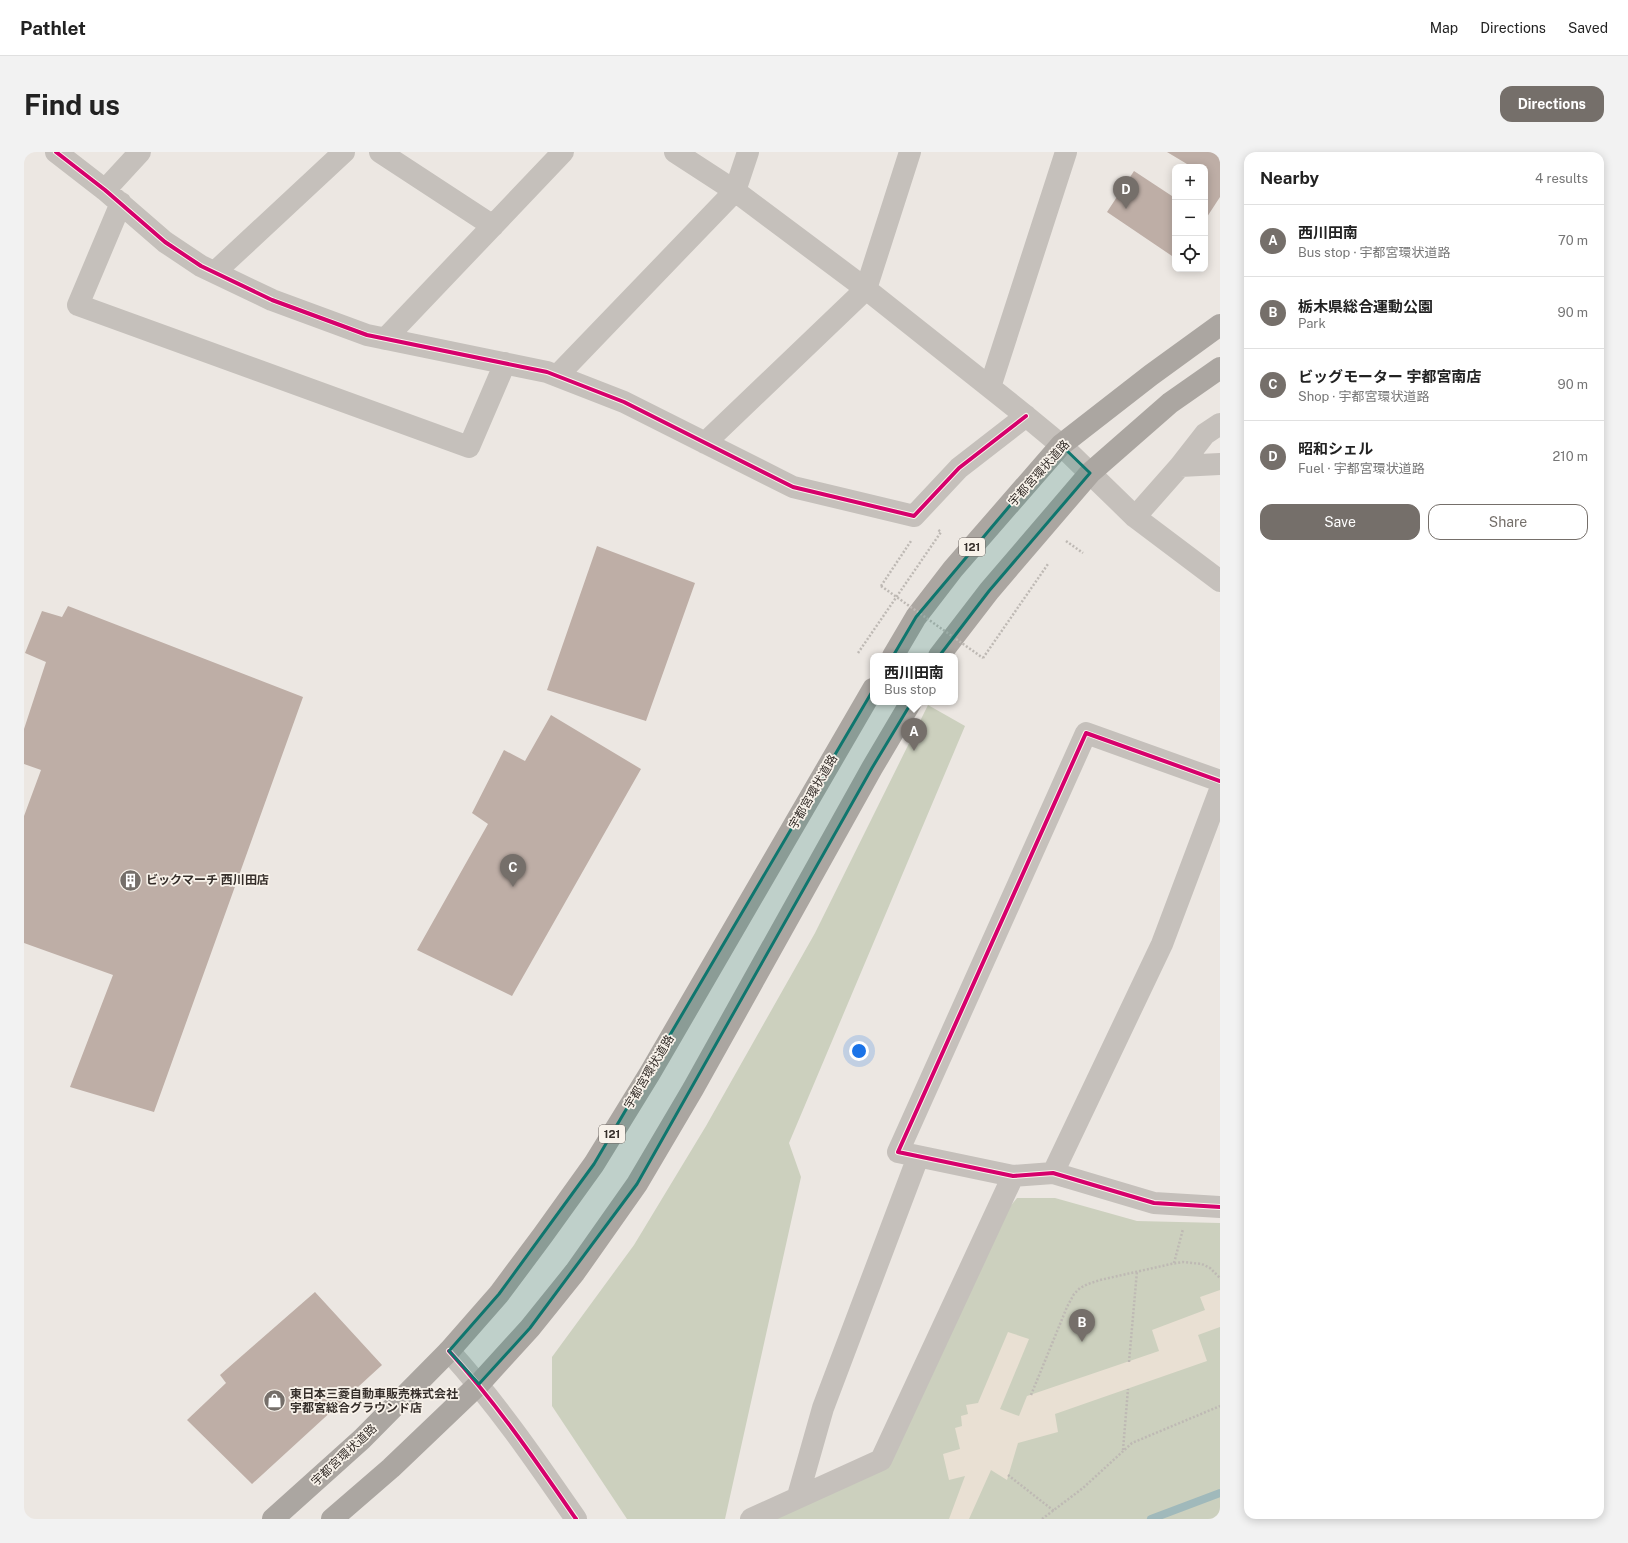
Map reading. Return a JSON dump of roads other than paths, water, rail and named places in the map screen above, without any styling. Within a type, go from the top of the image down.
[{"type":"highway","name":"宇都宮環状道路","points":[[895,653],[916,617],[953,569],[1061,445],[1151,375],[1220,325]]},
{"type":"highway","points":[[941,653],[989,591],[1090,473],[1170,403],[1220,368]]},
{"type":"highway","name":"宇都宮環状道路","points":[[273,1519],[362,1439],[449,1351],[498,1294],[543,1235],[594,1164],[650,1073],[870,695]]},
{"type":"highway","points":[[332,1519],[391,1468],[478,1384],[530,1328],[574,1272],[637,1184],[693,1089],[872,768],[909,705]]},
{"type":"street","points":[[56,152],[113,197],[165,242],[201,266],[272,300],[367,335],[505,363],[557,376],[624,402],[793,487],[914,516],[959,468],[1026,416]]},
{"type":"street","points":[[140,152],[113,197],[78,305],[469,447],[505,363]]},
{"type":"street","points":[[216,272],[344,152]]},
{"type":"street","points":[[380,152],[493,226]]},
{"type":"street","points":[[385,339],[563,152]]},
{"type":"street","points":[[675,152],[735,191],[866,289],[1061,445],[1135,517],[1220,581]]},
{"type":"street","points":[[557,376],[735,191],[748,152]]},
{"type":"street","points":[[705,443],[866,289],[910,152]]},
{"type":"street","points":[[990,387],[1066,152]]},
{"type":"street","points":[[1135,517],[1180,466],[1205,434],[1220,424]]},
{"type":"street","points":[[1180,466],[1220,464]]},
{"type":"street","points":[[1220,781],[1086,733],[898,1152],[1013,1176],[1053,1173],[1154,1203],[1220,1207]]},
{"type":"street","points":[[1053,1173],[1162,944],[1220,790]]},
{"type":"street","points":[[798,1496],[823,1408],[918,1157]]},
{"type":"street","points":[[750,1519],[798,1496],[881,1460],[1013,1176]]},
{"type":"street","points":[[449,1351],[478,1384],[532,1455],[576,1519]]},
{"type":"waterway","points":[[1151,1519],[1220,1493]]},
{"type":"place","name":"昭和シェル","points":[[1126,209]]},
{"type":"place","name":"西川田南","points":[[914,751]]},
{"type":"place","name":"ビックマーチ 西川田店","points":[[131,880]]},
{"type":"place","name":"ビッグモーター 宇都宮南店","points":[[513,887]]},
{"type":"place","name":"栃木県総合運動公園","points":[[1082,1342]]},
{"type":"place","name":"東日本三菱自動車販売株式会社 宇都宮総合グラウンド店","points":[[274,1401]]}]
